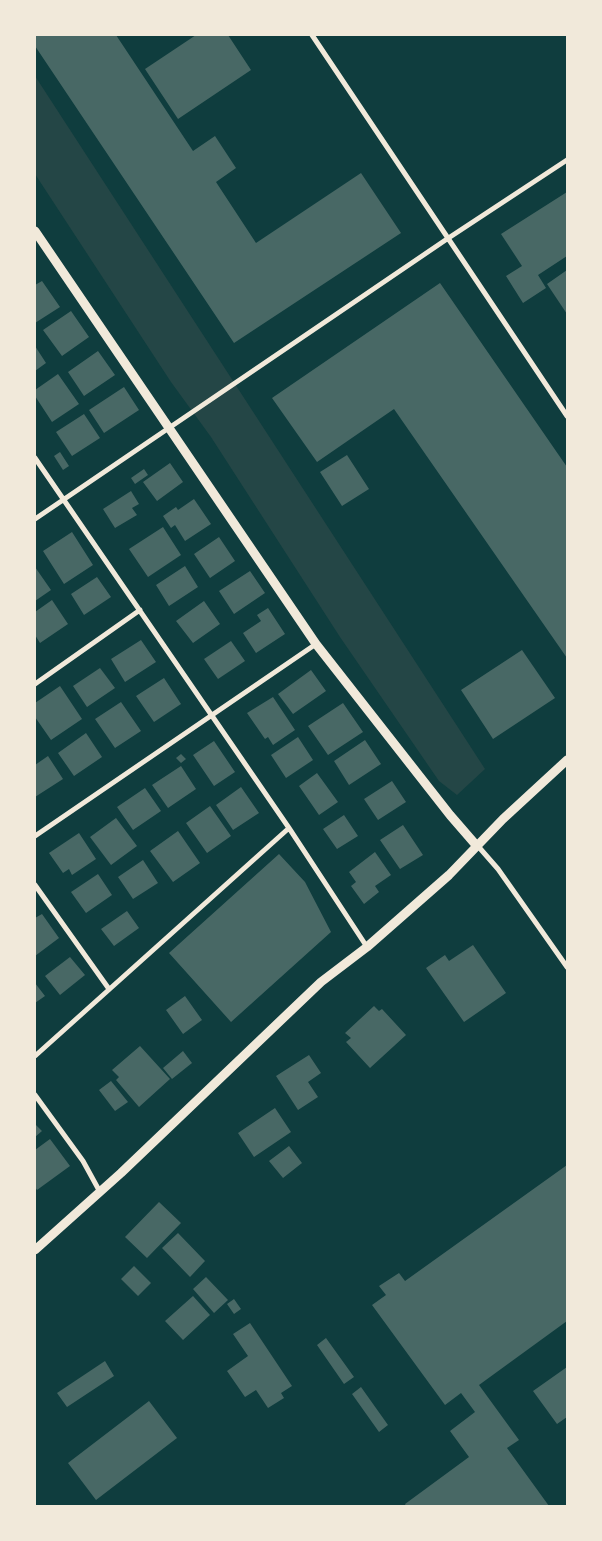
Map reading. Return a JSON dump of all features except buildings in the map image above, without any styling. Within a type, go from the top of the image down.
[{"type":"street","points":[[312,35],[567,416]]},
{"type":"street","points":[[35,519],[169,426],[567,160]]},
{"type":"street","points":[[35,231],[316,644],[450,815],[498,869],[567,967]]},
{"type":"street","points":[[35,458],[289,828],[367,947]]},
{"type":"street","points":[[35,684],[140,610]]},
{"type":"street","points":[[35,836],[316,644]]},
{"type":"street","points":[[35,1250],[100,1192],[321,982],[367,947],[448,875],[476,845],[567,760]]},
{"type":"street","points":[[35,1056],[289,828]]},
{"type":"street","points":[[35,885],[109,989]]},
{"type":"street","points":[[35,1095],[83,1161],[100,1192]]},
{"type":"shaded area","points":[[35,76],[485,769],[457,795],[439,781],[340,637],[211,437],[171,382],[35,174]]}]
